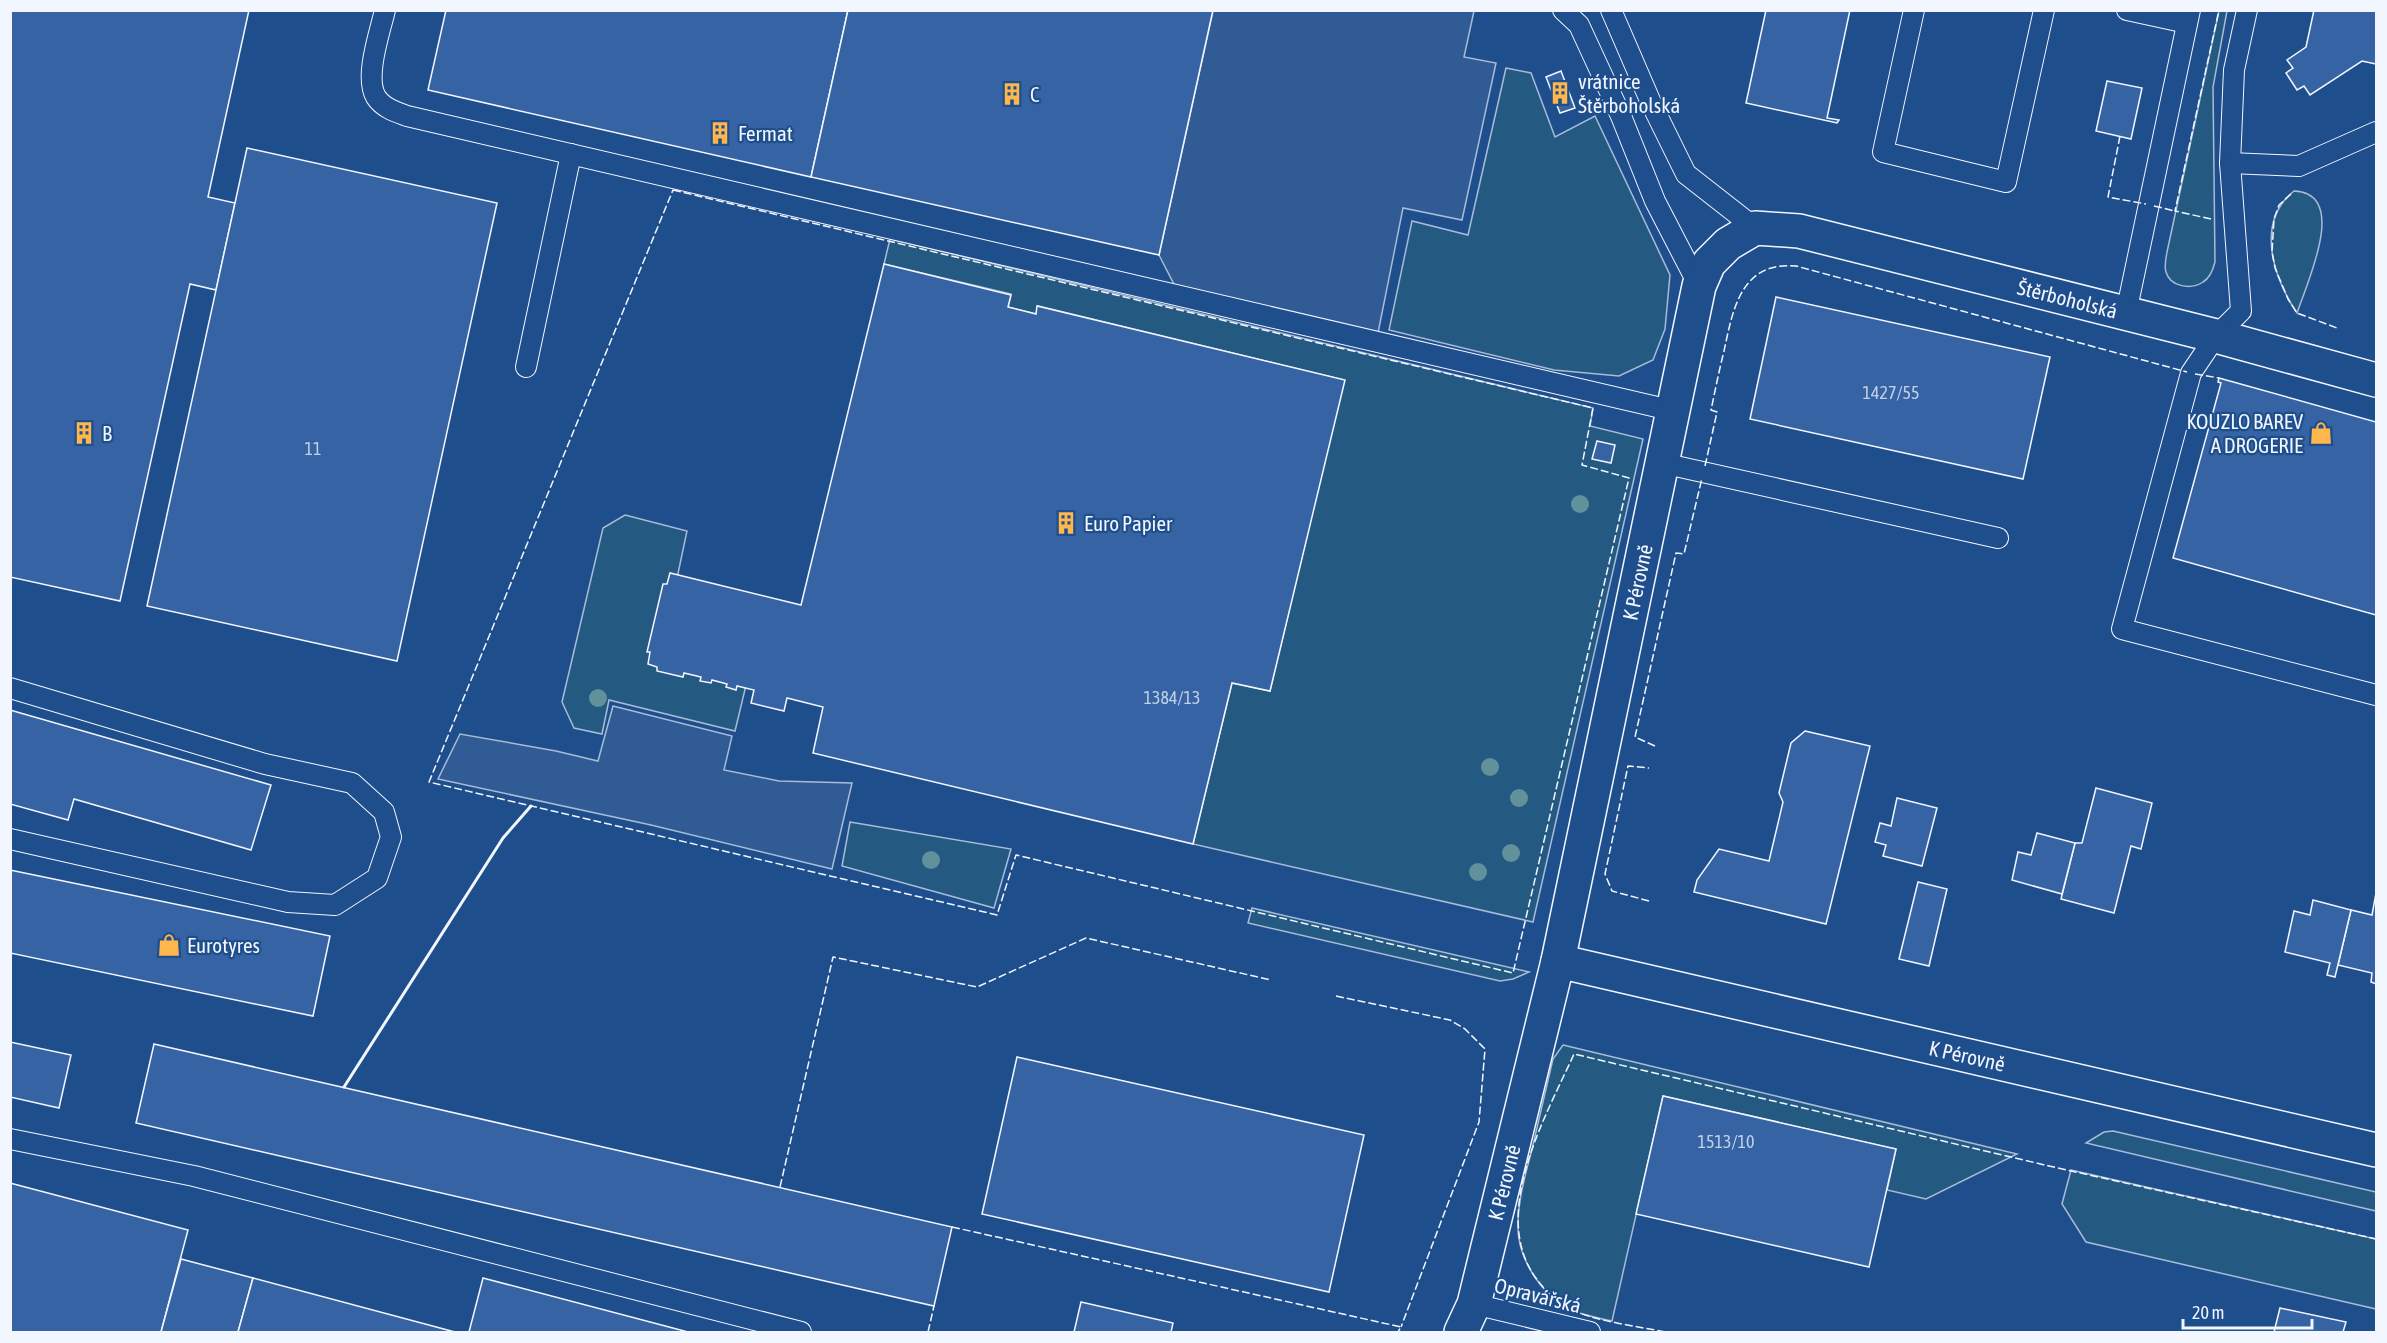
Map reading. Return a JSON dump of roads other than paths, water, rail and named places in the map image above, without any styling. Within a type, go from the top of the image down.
[{"type":"street","name":"K Pérovně","points":[[1468,1318],[1558,961],[1699,286],[1709,263],[1728,244],[1755,228]]},
{"type":"street","name":"Štěrboholská","points":[[1755,228],[1799,231],[2216,336],[2376,380]]},
{"type":"street","name":"K Pérovně","points":[[1558,961],[2376,1150]]},
{"type":"lane","points":[[385,10],[371,82],[376,97],[384,105],[408,116],[1657,407]]},
{"type":"lane","points":[[1563,10],[1579,25],[1621,116],[1654,201],[1699,286]]},
{"type":"lane","points":[[1611,10],[1652,105],[1686,174],[1755,228]]},
{"type":"lane","points":[[1914,10],[1883,152],[2006,182],[2044,10]]},
{"type":"lane","points":[[2126,313],[2188,17],[2127,10]]},
{"type":"lane","points":[[2247,10],[2234,69],[2230,163],[2241,311],[2216,336],[2191,373],[2122,629],[2376,695]]},
{"type":"lane","points":[[2230,163],[2299,166],[2376,132]]},
{"type":"lane","points":[[526,367],[571,154]]},
{"type":"lane","points":[[1662,463],[1998,538]]},
{"type":"lane","points":[[10,688],[265,764],[352,783],[384,812],[391,837],[377,878],[335,905],[288,902],[10,839]]},
{"type":"lane","points":[[10,1139],[194,1176],[801,1332]]},
{"type":"lane","name":"Opravářská","points":[[1468,1318],[1590,1332]]},
{"type":"place","name":"vrátnice Štěrboholská","points":[[1560,93]]},
{"type":"place","name":"C","points":[[1012,94]]},
{"type":"place","name":"Fermat","points":[[720,133]]},
{"type":"place","name":"B","points":[[84,433]]},
{"type":"place","name":"KOUZLO BAREV A DROGERIE","points":[[2321,433]]},
{"type":"place","name":"Euro Papier","points":[[1066,523]]},
{"type":"place","name":"Eurotyres","points":[[169,945]]}]
